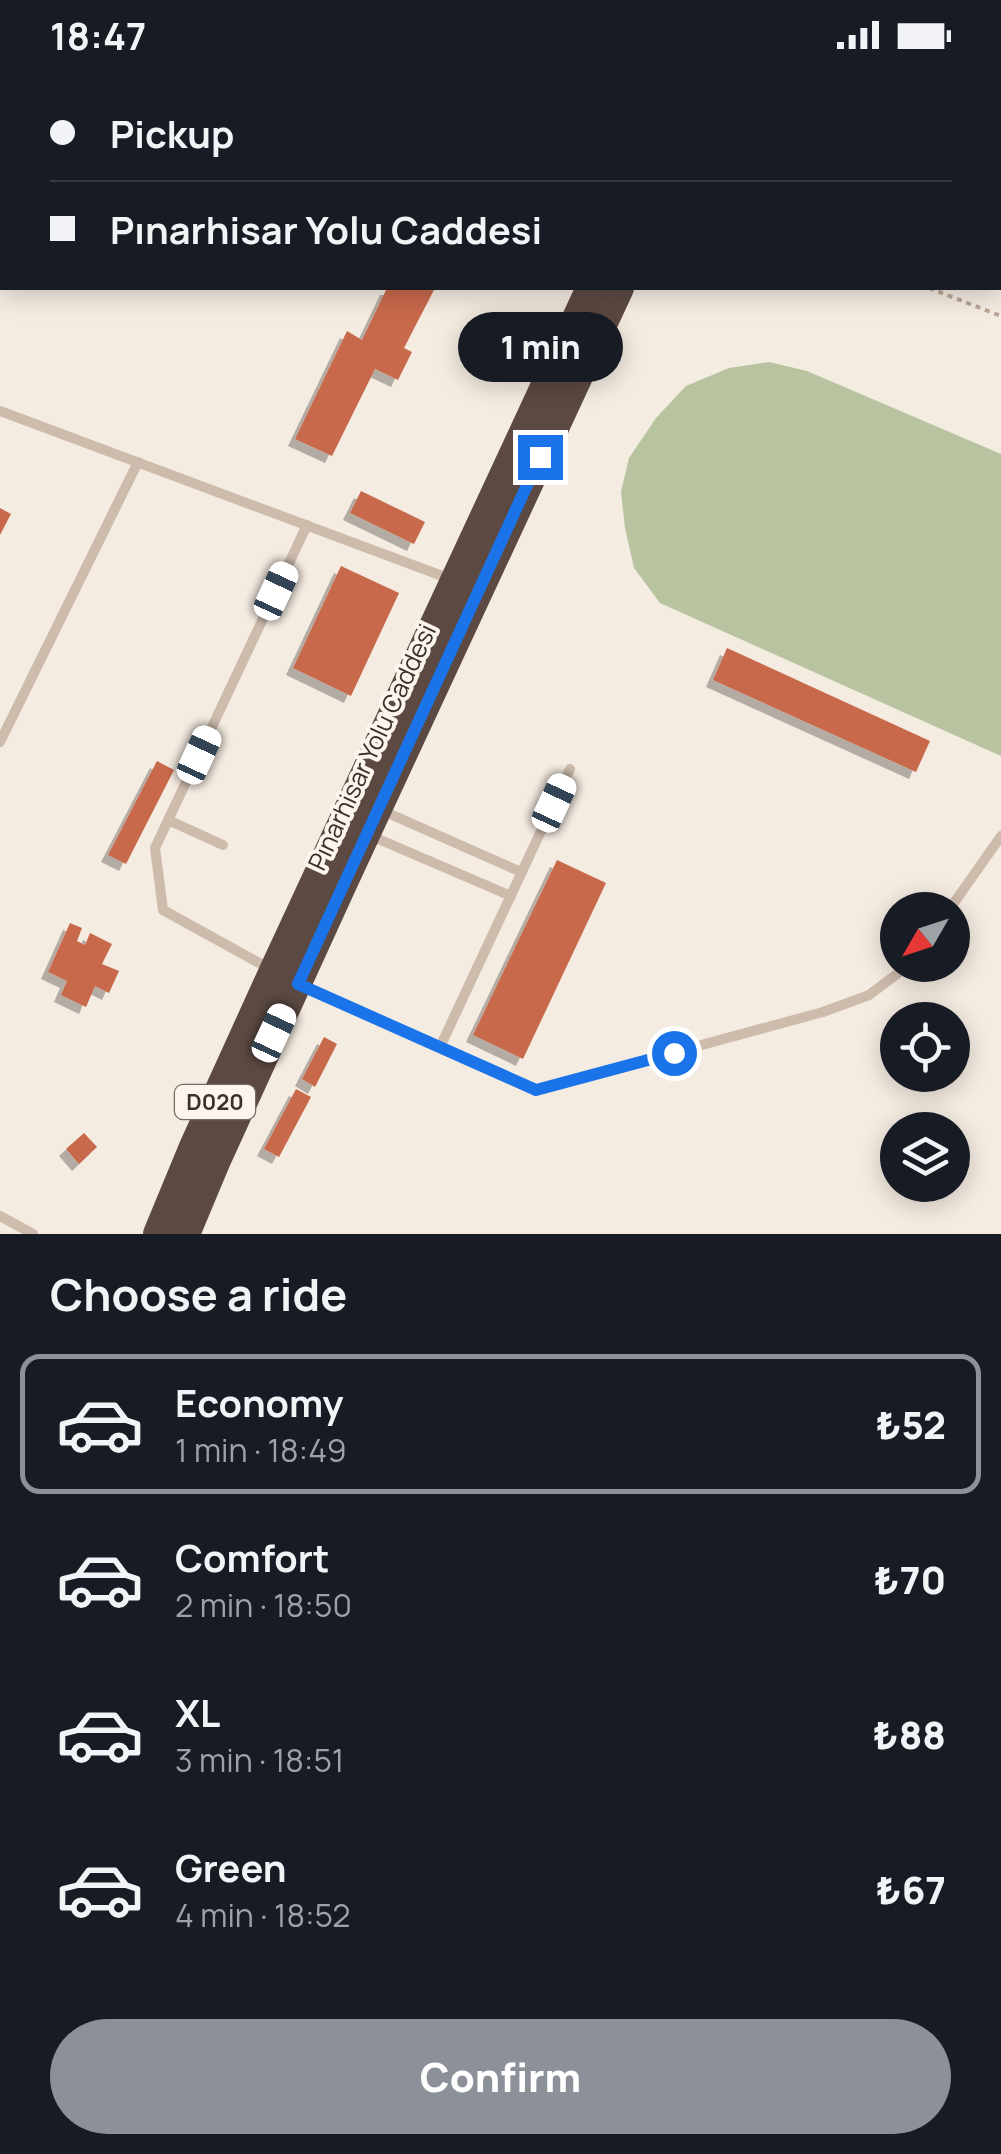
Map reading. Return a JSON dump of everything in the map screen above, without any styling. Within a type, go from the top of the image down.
[{"type":"highway","name":"Pınarhisar Yolu Caddesi","points":[[158,1234],[194,1148],[371,821],[590,290]]},
{"type":"highway","name":"Pınarhisar Yolu Caddesi","points":[[184,1234],[286,977],[467,586],[618,290]]},
{"type":"lane","points":[[0,411],[467,586]]},
{"type":"lane","points":[[0,742],[138,462]]},
{"type":"lane","points":[[307,525],[155,848],[163,910],[286,977],[536,1090],[823,1012],[869,994],[886,982]]},
{"type":"lane","points":[[440,1047],[570,769]]},
{"type":"lane","points":[[168,820],[223,845]]},
{"type":"lane","points":[[371,821],[522,872]]},
{"type":"lane","points":[[371,821],[511,896]]},
{"type":"lane","points":[[961,892],[1001,836]]},
{"type":"lane","points":[[0,1216],[34,1234]]},
{"type":"path","points":[[934,290],[1001,316]]},
{"type":"green space","points":[[769,362],[807,371],[1001,454],[1001,756],[660,603],[634,568],[621,492],[629,458],[656,418],[686,386],[729,368]]},
{"type":"building","points":[[386,290],[434,290],[404,348],[412,352],[398,380],[375,369],[332,456],[295,439],[347,331],[362,340]]},
{"type":"building","points":[[361,491],[425,522],[414,544],[350,513]]},
{"type":"building","points":[[0,508],[11,514],[0,535]]},
{"type":"building","points":[[341,566],[399,593],[351,696],[293,668]]},
{"type":"building","points":[[727,648],[930,741],[916,772],[713,680]]},
{"type":"building","points":[[157,761],[174,770],[126,864],[108,855]]},
{"type":"building","points":[[557,860],[606,883],[523,1059],[473,1035]]},
{"type":"building","points":[[70,923],[82,928],[77,941],[85,945],[90,933],[112,944],[102,964],[119,971],[109,993],[95,986],[86,1007],[61,995],[67,981],[48,972]]},
{"type":"building","points":[[324,1037],[337,1044],[315,1087],[302,1079]]},
{"type":"building","points":[[296,1089],[311,1097],[279,1157],[264,1149]]},
{"type":"building","points":[[84,1133],[97,1147],[79,1164],[66,1149]]},
{"type":"route","points":[[540,457],[298,984],[536,1090],[674,1053]]}]
